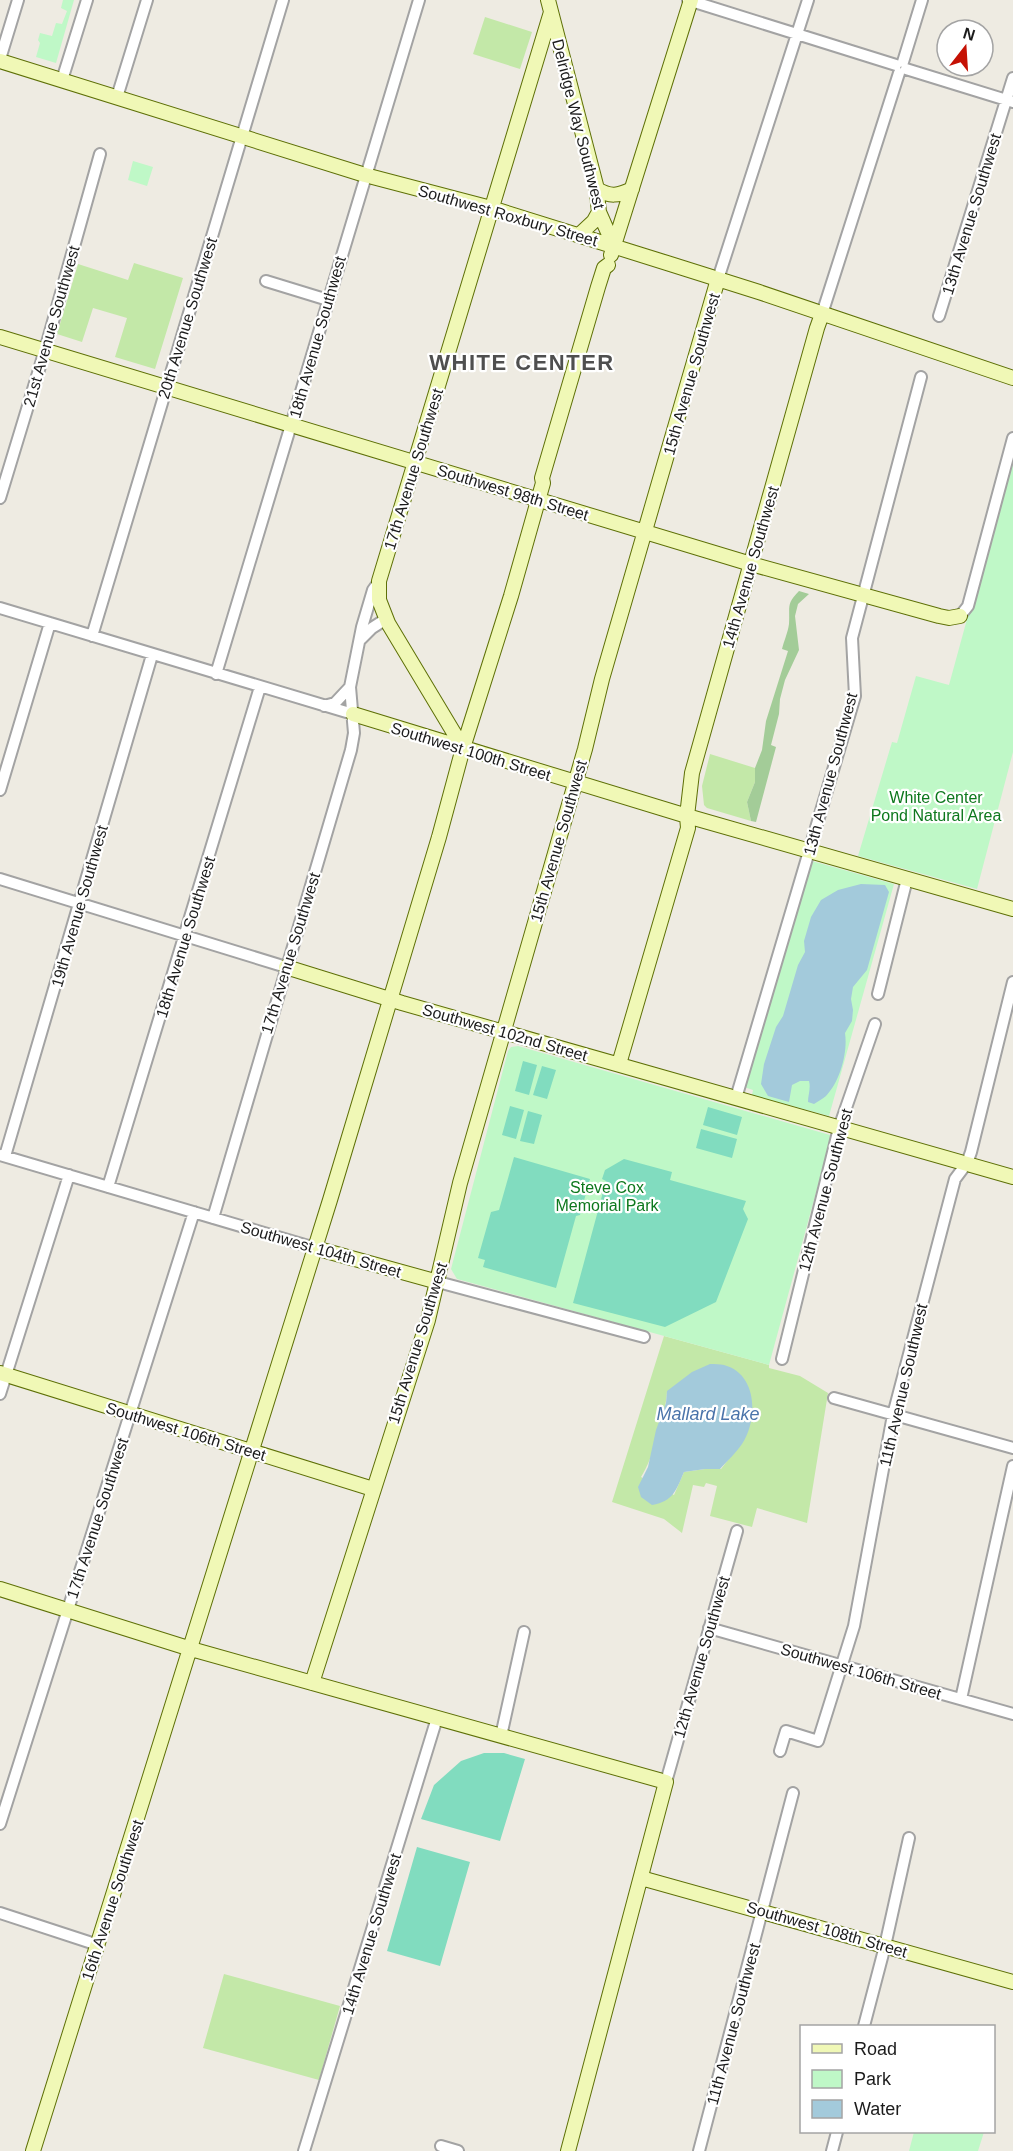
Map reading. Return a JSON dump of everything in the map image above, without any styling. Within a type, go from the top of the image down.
[{"type":"street","points":[[0,60],[18,0]]},
{"type":"street","points":[[63,81],[87,0]]},
{"type":"street","points":[[117,97],[147,0]]},
{"type":"street","name":"20th Avenue Southwest","points":[[92,636],[283,0]]},
{"type":"street","name":"18th Avenue Southwest","points":[[216,674],[419,0]]},
{"type":"street","points":[[690,0],[1010,102]]},
{"type":"street","name":"16th Avenue Southwest","points":[[33,2151],[315,1248],[543,483],[547,480],[608,265],[690,0]]},
{"type":"street","name":"15th Avenue Southwest","points":[[312,1683],[372,1489],[428,1320],[460,1183],[575,783],[602,679],[718,279],[808,0]]},
{"type":"street","name":"14th Avenue Southwest","points":[[619,1065],[688,828],[687,816],[692,774],[817,328],[922,0]]},
{"type":"street","name":"17th Avenue Southwest","points":[[213,1218],[351,750],[354,733],[350,687],[365,615],[373,590],[379,581],[416,462],[550,6]]},
{"type":"street","name":"Delridge Way Southwest","points":[[550,6],[597,189],[599,212],[614,246]]},
{"type":"street","name":"Southwest Roxbury Street","points":[[0,60],[365,175],[491,208],[614,246],[1013,378]]},
{"type":"street","points":[[533,69],[542,62],[551,60],[560,63],[567,71]]},
{"type":"street","name":"13th Avenue Southwest","points":[[939,316],[1010,102],[1013,78]]},
{"type":"street","name":"21st Avenue Southwest","points":[[0,498],[45,350],[100,154]]},
{"type":"street","points":[[597,189],[613,196],[632,189]]},
{"type":"street","points":[[579,236],[594,221],[599,212]]},
{"type":"street","points":[[266,281],[328,300]]},
{"type":"street","name":"Southwest 98th Street","points":[[0,337],[751,564],[939,616],[950,618],[960,616]]},
{"type":"street","name":"13th Avenue Southwest","points":[[736,1098],[855,696],[851,645],[921,377]]},
{"type":"street","points":[[960,616],[968,606],[1013,438]]},
{"type":"street","name":"17th Avenue Southwest","points":[[379,581],[379,600],[386,619]]},
{"type":"street","name":"Southwest 100th Street","points":[[0,608],[575,783],[1013,909]]},
{"type":"street","points":[[361,639],[386,619],[463,748]]},
{"type":"street","points":[[0,790],[50,623]]},
{"type":"street","name":"19th Avenue Southwest","points":[[3,1156],[80,904],[152,655]]},
{"type":"street","name":"18th Avenue Southwest","points":[[108,1187],[260,687]]},
{"type":"street","points":[[324,706],[337,702],[350,687]]},
{"type":"street","name":"Southwest 102nd Street","points":[[0,879],[390,999],[1013,1177]]},
{"type":"street","points":[[878,994],[907,879]]},
{"type":"street","name":"11th Avenue Southwest","points":[[780,1751],[786,1731],[818,1741],[854,1626],[893,1415],[955,1179],[967,1163],[1013,982]]},
{"type":"street","name":"12th Avenue Southwest","points":[[782,1359],[839,1128],[875,1024]]},
{"type":"street","name":"Southwest 104th Street","points":[[3,1156],[315,1248],[644,1337]]},
{"type":"street","points":[[0,1394],[3,1374],[69,1175]]},
{"type":"street","name":"17th Avenue Southwest","points":[[0,1824],[194,1212]]},
{"type":"street","name":"Southwest 106th Street","points":[[3,1374],[372,1489]]},
{"type":"street","points":[[834,1398],[1013,1448]]},
{"type":"street","points":[[961,1700],[1013,1466]]},
{"type":"street","name":"12th Avenue Southwest","points":[[666,1782],[738,1532]]},
{"type":"street","points":[[0,1589],[191,1648],[666,1782],[568,2151]]},
{"type":"street","name":"Southwest 106th Street","points":[[709,1628],[1013,1714]]},
{"type":"street","points":[[501,1736],[524,1632]]},
{"type":"street","name":"14th Avenue Southwest","points":[[304,2151],[437,1718]]},
{"type":"street","name":"11th Avenue Southwest","points":[[699,2151],[793,1793]]},
{"type":"street","points":[[864,2025],[909,1839]]},
{"type":"street","name":"Southwest 108th Street","points":[[641,1878],[1013,1982]]},
{"type":"street","points":[[0,1913],[98,1945]]},
{"type":"street","points":[[832,2151],[837,2133]]},
{"type":"street","points":[[441,2146],[458,2151]]},
{"type":"green space","points":[[63,0],[74,0],[56,63],[36,57],[40,33],[52,36],[56,23],[62,24],[67,11],[61,8]]},
{"type":"green space","points":[[485,17],[532,32],[520,69],[473,54]]},
{"type":"green space","points":[[133,161],[153,167],[147,186],[128,180]]},
{"type":"green space","points":[[134,263],[183,278],[155,369],[115,357],[127,318],[93,308],[82,342],[57,334],[78,264],[128,280]]},
{"type":"green space","name":"White Center Pond Natural Area","points":[[1013,451],[1013,752],[977,889],[858,856],[892,742],[897,743],[916,676],[949,685]]},
{"type":"green space","points":[[799,591],[809,594],[798,604],[795,616],[799,650],[785,680],[780,699],[779,714],[771,745],[776,747],[756,822],[751,821],[747,802],[755,782],[755,768],[762,750],[766,721],[788,651],[782,649],[788,627],[790,606],[792,599]]},
{"type":"green space","points":[[710,754],[755,768],[755,782],[747,802],[751,821],[707,808],[704,805],[702,786]]},
{"type":"green space","points":[[812,861],[894,884],[829,1116],[752,1095],[753,1090],[744,1087]]},
{"type":"green space","name":"Steve Cox Memorial Park","points":[[518,1046],[830,1135],[769,1365],[457,1279],[451,1269],[508,1051],[511,1047]]},
{"type":"green space","points":[[523,1061],[537,1065],[529,1095],[515,1091]]},
{"type":"green space","points":[[542,1066],[556,1070],[547,1099],[533,1095]]},
{"type":"green space","points":[[510,1106],[524,1110],[516,1139],[502,1135]]},
{"type":"green space","points":[[708,1107],[742,1117],[737,1135],[703,1125]]},
{"type":"green space","points":[[528,1111],[542,1115],[534,1144],[520,1141]]},
{"type":"green space","points":[[701,1129],[737,1139],[732,1158],[696,1148]]},
{"type":"green space","points":[[514,1157],[590,1179],[580,1215],[576,1216],[556,1288],[483,1267],[485,1260],[478,1258],[491,1212],[499,1210]]},
{"type":"green space","points":[[624,1159],[672,1172],[670,1180],[746,1201],[743,1209],[748,1219],[716,1302],[665,1327],[573,1303],[606,1181],[602,1179],[605,1170]]},
{"type":"green space","points":[[664,1336],[769,1365],[769,1368],[800,1376],[828,1393],[807,1523],[757,1508],[752,1527],[710,1516],[717,1486],[706,1483],[704,1487],[693,1485],[682,1533],[664,1519],[612,1502]],"holes":[[[667,1391],[731,1456],[721,1469],[684,1472],[674,1495],[641,1477],[658,1435]]]},
{"type":"green space","points":[[484,1753],[504,1753],[525,1759],[500,1841],[421,1819],[434,1785],[461,1761]]},
{"type":"green space","points":[[417,1847],[470,1862],[440,1966],[387,1951]]},
{"type":"green space","points":[[224,1974],[340,2006],[319,2080],[203,2048]]},
{"type":"green space","points":[[914,2133],[984,2133],[978,2151],[909,2151]]},
{"type":"water","points":[[861,884],[885,885],[889,892],[867,970],[853,987],[852,1021],[845,1033],[845,1049],[839,1075],[826,1096],[814,1104],[808,1102],[809,1081],[800,1081],[792,1085],[789,1102],[768,1096],[761,1084],[764,1064],[776,1027],[783,1016],[798,965],[805,952],[804,941],[811,917],[821,900],[838,890]]},
{"type":"water","name":"Mallard Lake","points":[[710,1364],[724,1365],[735,1370],[749,1388],[752,1411],[747,1434],[740,1447],[720,1469],[684,1472],[670,1498],[652,1505],[641,1497],[638,1487],[648,1467],[656,1430],[666,1403],[667,1391],[692,1372]]},
{"type":"district","name":"WHITE CENTER","points":[[522,362]]}]
